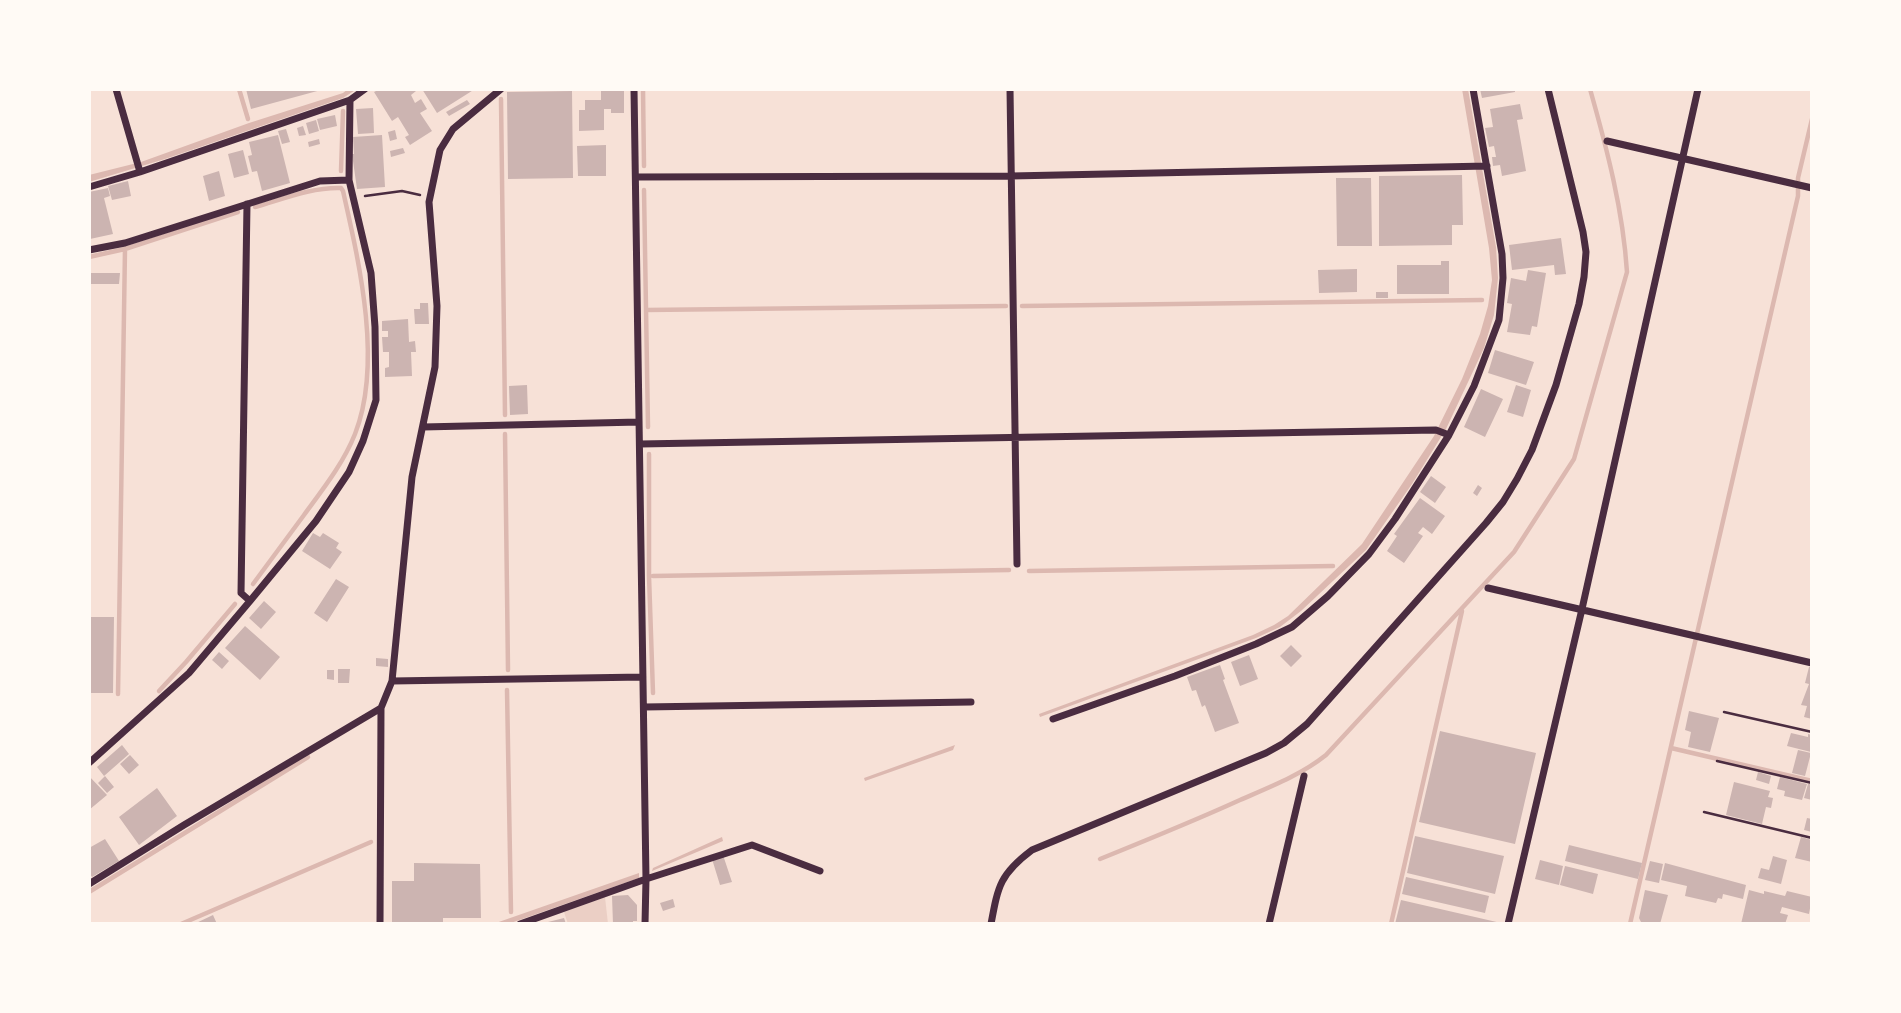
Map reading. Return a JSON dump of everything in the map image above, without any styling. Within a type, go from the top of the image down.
[{"type":"street","points":[[116,89],[139,168]]},
{"type":"street","points":[[89,187],[139,168],[350,100],[365,89]]},
{"type":"street","points":[[380,924],[380,708],[392,681],[412,477],[435,367],[437,306],[429,202],[440,150],[453,129],[501,89]]},
{"type":"street","points":[[634,89],[645,924]]},
{"type":"street","points":[[1010,89],[1017,564]]},
{"type":"street","points":[[1053,719],[1186,671],[1292,627],[1328,596],[1369,554],[1395,519],[1474,386],[1499,320],[1502,254],[1473,89]]},
{"type":"street","points":[[991,924],[1002,880],[1014,863],[1032,850],[1266,754],[1292,737],[1326,704],[1503,502],[1532,450],[1556,385],[1579,304],[1584,276],[1586,252],[1583,232],[1548,89]]},
{"type":"street","points":[[1508,924],[1582,609],[1698,89]]},
{"type":"street","points":[[89,763],[189,673],[316,521],[349,471],[363,440],[376,400],[375,327],[371,273],[349,180],[350,100]]},
{"type":"street","points":[[1607,141],[1808,187]]},
{"type":"street","points":[[636,177],[1011,176],[1485,166]]},
{"type":"street","points":[[89,250],[125,243],[320,181],[349,180]]},
{"type":"street","points":[[247,204],[241,593],[250,601]]},
{"type":"street","points":[[424,427],[639,422]]},
{"type":"street","points":[[640,444],[1436,430],[1447,434]]},
{"type":"street","points":[[1488,588],[1812,663]]},
{"type":"street","points":[[392,681],[643,677]]},
{"type":"street","points":[[644,707],[971,702]]},
{"type":"street","points":[[89,884],[380,708]]},
{"type":"street","points":[[1269,924],[1304,776]]},
{"type":"street","points":[[520,924],[752,845],[820,871]]},
{"type":"path","points":[[353,198],[402,191],[430,197]]},
{"type":"path","points":[[1724,712],[1812,732]]},
{"type":"path","points":[[1717,761],[1812,783]]},
{"type":"path","points":[[1704,812],[1812,838]]},
{"type":"shaded area","points":[[348,89],[357,89],[343,98],[89,182],[89,175],[141,162],[343,93]]},
{"type":"shaded area","points":[[1462,89],[1468,89],[1496,247],[1498,278],[1494,315],[1484,348],[1446,429],[1412,484],[1366,550],[1280,627],[1040,717],[1039,714],[1274,625],[1288,616],[1362,544],[1434,436],[1462,379],[1488,306],[1492,280],[1489,248]]},
{"type":"shaded area","points":[[955,745],[953,750],[865,781],[864,778]]},
{"type":"shaded area","points":[[722,837],[723,841],[652,871],[653,868]]},
{"type":"shaded area","points":[[639,873],[639,878],[508,924],[493,924]]},
{"type":"shaded area","points":[[605,897],[608,924],[568,924],[564,912]]},
{"type":"building","points":[[246,89],[321,89],[321,90],[251,109]]},
{"type":"building","points":[[380,89],[415,89],[411,95],[415,103],[421,99],[427,109],[420,113],[432,131],[410,145],[405,137],[409,135],[398,117],[392,121],[374,92]]},
{"type":"building","points":[[422,89],[475,89],[437,113]]},
{"type":"building","points":[[601,89],[624,89],[624,113],[611,113],[611,109],[604,109],[604,130],[579,131],[579,110],[585,110],[585,100],[601,100]]},
{"type":"building","points":[[1480,89],[1515,89],[1515,92],[1482,98]]},
{"type":"building","points":[[572,91],[573,178],[508,179],[507,92]]},
{"type":"building","points":[[467,100],[470,104],[449,116],[446,112]]},
{"type":"building","points":[[1520,104],[1523,119],[1517,120],[1526,171],[1502,176],[1500,165],[1493,166],[1492,157],[1496,157],[1494,146],[1489,147],[1485,128],[1493,127],[1490,109]]},
{"type":"building","points":[[373,108],[374,133],[358,134],[356,109]]},
{"type":"building","points":[[335,115],[337,126],[320,130],[317,119]]},
{"type":"building","points":[[316,120],[319,131],[309,134],[306,123]]},
{"type":"building","points":[[303,126],[306,135],[299,136],[297,128]]},
{"type":"building","points":[[286,129],[290,142],[282,144],[278,131]]},
{"type":"building","points":[[395,130],[397,139],[390,141],[388,132]]},
{"type":"building","points":[[278,135],[290,183],[262,191],[257,171],[252,172],[248,156],[252,155],[249,142]]},
{"type":"building","points":[[382,135],[385,187],[357,189],[352,154],[353,137]]},
{"type":"building","points":[[319,139],[320,144],[309,147],[308,142]]},
{"type":"building","points":[[606,145],[606,176],[578,176],[577,146]]},
{"type":"building","points":[[403,148],[405,153],[391,157],[390,151]]},
{"type":"building","points":[[243,150],[249,174],[234,178],[228,154]]},
{"type":"building","points":[[219,171],[225,196],[209,201],[203,176]]},
{"type":"building","points":[[1462,175],[1463,225],[1452,225],[1452,245],[1379,246],[1379,176]]},
{"type":"building","points":[[1336,178],[1371,178],[1372,246],[1337,246]]},
{"type":"building","points":[[128,181],[131,196],[112,200],[108,186]]},
{"type":"building","points":[[108,188],[110,196],[104,198],[113,234],[90,239],[89,192]]},
{"type":"building","points":[[1561,238],[1566,274],[1555,275],[1554,265],[1512,270],[1509,245]]},
{"type":"building","points":[[1441,261],[1449,261],[1449,294],[1397,294],[1397,265],[1441,265]]},
{"type":"building","points":[[1357,269],[1357,292],[1319,293],[1318,270]]},
{"type":"building","points":[[1528,270],[1546,273],[1537,327],[1532,326],[1530,335],[1507,332],[1512,304],[1507,303],[1511,278],[1526,281]]},
{"type":"building","points":[[89,273],[120,273],[119,284],[89,284]]},
{"type":"building","points":[[1376,292],[1388,292],[1388,298],[1376,298]]},
{"type":"building","points":[[420,303],[428,303],[429,324],[415,324],[414,309],[420,309]]},
{"type":"building","points":[[408,319],[409,342],[415,341],[416,352],[411,352],[412,376],[385,377],[385,368],[389,367],[389,352],[383,352],[382,337],[388,337],[388,331],[382,331],[382,321]]},
{"type":"building","points":[[1495,350],[1534,362],[1526,385],[1488,373]]},
{"type":"building","points":[[527,385],[528,414],[510,415],[509,386]]},
{"type":"building","points":[[1516,385],[1531,390],[1523,417],[1507,412]]},
{"type":"building","points":[[1481,389],[1503,399],[1485,437],[1464,427]]},
{"type":"building","points":[[1431,476],[1446,487],[1435,503],[1420,492]]},
{"type":"building","points":[[1478,485],[1482,488],[1477,496],[1473,493]]},
{"type":"building","points":[[1420,498],[1445,516],[1432,534],[1423,527],[1418,533],[1423,536],[1404,563],[1387,551],[1397,536],[1394,534]]},
{"type":"building","points":[[313,533],[320,537],[323,533],[339,543],[336,548],[342,552],[330,569],[302,551]]},
{"type":"building","points":[[336,579],[349,587],[327,622],[314,613]]},
{"type":"building","points":[[264,601],[276,612],[261,629],[249,618]]},
{"type":"building","points":[[89,617],[114,617],[113,693],[89,693]]},
{"type":"building","points":[[245,626],[280,657],[260,680],[225,648]]},
{"type":"building","points":[[1291,645],[1302,656],[1291,667],[1280,656]]},
{"type":"building","points":[[219,652],[229,661],[222,669],[212,660]]},
{"type":"building","points":[[1249,655],[1258,679],[1240,686],[1231,662]]},
{"type":"building","points":[[376,658],[388,659],[388,667],[376,666]]},
{"type":"building","points":[[1220,665],[1239,723],[1215,732],[1205,705],[1202,707],[1196,690],[1192,691],[1187,677]]},
{"type":"building","points":[[1809,667],[1812,667],[1812,719],[1804,717],[1807,706],[1801,705],[1809,684],[1805,683]]},
{"type":"building","points":[[338,669],[350,669],[349,683],[338,683]]},
{"type":"building","points":[[327,670],[334,670],[334,680],[327,679]]},
{"type":"building","points":[[1689,711],[1719,718],[1710,752],[1688,747],[1691,732],[1685,730]]},
{"type":"building","points":[[1440,731],[1536,753],[1515,844],[1419,822]]},
{"type":"building","points":[[1791,733],[1808,737],[1808,734],[1812,735],[1811,752],[1787,746]]},
{"type":"building","points":[[122,745],[129,754],[104,776],[97,767]]},
{"type":"building","points":[[1798,750],[1811,753],[1805,776],[1792,773]]},
{"type":"building","points":[[130,755],[139,765],[129,774],[120,764]]},
{"type":"building","points":[[1758,772],[1771,776],[1769,784],[1756,780]]},
{"type":"building","points":[[89,776],[107,795],[89,810]]},
{"type":"building","points":[[105,776],[114,787],[107,793],[98,783]]},
{"type":"building","points":[[1780,777],[1807,784],[1802,800],[1784,796],[1785,791],[1777,789]]},
{"type":"building","points":[[1734,782],[1770,791],[1768,797],[1773,798],[1771,808],[1766,807],[1762,824],[1726,815]]},
{"type":"building","points":[[1808,784],[1812,784],[1812,800],[1804,798]]},
{"type":"building","points":[[157,788],[177,816],[139,845],[119,817]]},
{"type":"building","points":[[1807,818],[1812,819],[1812,832],[1804,830]]},
{"type":"building","points":[[1415,836],[1504,856],[1495,894],[1407,873]]},
{"type":"building","points":[[1801,837],[1812,840],[1812,862],[1795,858]]},
{"type":"building","points":[[105,839],[119,861],[92,877],[89,873],[89,848]]},
{"type":"building","points":[[1569,845],[1642,863],[1638,879],[1565,861]]},
{"type":"building","points":[[723,855],[732,882],[720,885],[712,859]]},
{"type":"building","points":[[1773,856],[1787,860],[1781,884],[1758,878],[1761,868],[1769,870]]},
{"type":"building","points":[[1540,860],[1563,866],[1559,885],[1535,879]]},
{"type":"building","points":[[1650,861],[1663,864],[1659,883],[1645,880]]},
{"type":"building","points":[[414,863],[480,864],[481,918],[443,918],[443,924],[392,924],[392,881],[414,881]]},
{"type":"building","points":[[1665,863],[1746,885],[1743,899],[1723,894],[1722,899],[1718,898],[1716,903],[1685,896],[1687,886],[1661,880]]},
{"type":"building","points":[[1565,866],[1598,874],[1593,894],[1560,885]]},
{"type":"building","points":[[1406,877],[1489,896],[1485,913],[1402,894]]},
{"type":"building","points":[[1645,890],[1668,895],[1660,924],[1642,924],[1639,918]]},
{"type":"building","points":[[1749,890],[1785,896],[1787,891],[1812,897],[1809,914],[1782,907],[1780,913],[1788,915],[1785,924],[1741,924]]},
{"type":"building","points":[[628,895],[637,905],[637,921],[633,921],[633,924],[613,924],[612,896]]},
{"type":"building","points":[[673,899],[675,907],[663,911],[660,903]]},
{"type":"building","points":[[1401,900],[1501,923],[1501,924],[1395,924]]},
{"type":"building","points":[[213,915],[217,924],[194,924]]},
{"type":"building","points":[[564,918],[566,924],[544,924],[544,923]]},
{"type":"waterway","points":[[239,89],[248,119]]},
{"type":"waterway","points":[[643,89],[644,166]]},
{"type":"waterway","points":[[1100,859],[1274,785],[1306,769],[1326,755],[1514,552],[1574,459],[1627,272],[1618,203],[1590,89]]},
{"type":"waterway","points":[[501,99],[505,415]]},
{"type":"waterway","points":[[341,171],[343,111]]},
{"type":"waterway","points":[[1630,924],[1798,196],[1798,178],[1812,119]]},
{"type":"waterway","points":[[253,584],[339,466],[350,445],[363,406],[368,345],[361,280],[341,188],[308,191],[255,207]]},
{"type":"waterway","points":[[644,190],[648,427]]},
{"type":"waterway","points":[[89,257],[125,249],[238,212]]},
{"type":"waterway","points":[[118,694],[125,249]]},
{"type":"waterway","points":[[1022,306],[1482,300]]},
{"type":"waterway","points":[[646,310],[1006,306]]},
{"type":"waterway","points":[[505,434],[508,670]]},
{"type":"waterway","points":[[649,454],[653,693]]},
{"type":"waterway","points":[[1029,571],[1333,566]]},
{"type":"waterway","points":[[653,576],[1009,570]]},
{"type":"waterway","points":[[159,691],[235,604]]},
{"type":"waterway","points":[[1391,924],[1462,611]]},
{"type":"waterway","points":[[507,690],[511,912]]},
{"type":"waterway","points":[[1671,748],[1812,781]]},
{"type":"waterway","points":[[89,892],[308,757]]},
{"type":"waterway","points":[[181,924],[371,842]]}]
